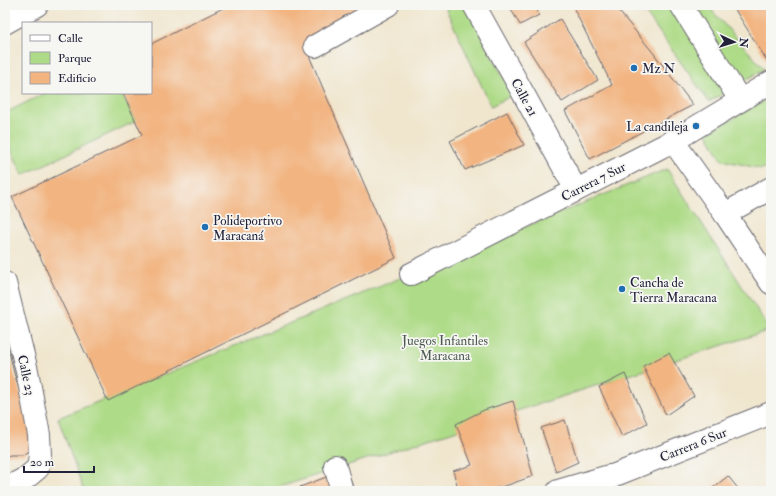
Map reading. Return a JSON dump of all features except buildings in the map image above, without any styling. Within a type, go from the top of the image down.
[{"type":"street","points":[[5,23],[37,5]]},
{"type":"street","points":[[315,46],[388,5]]},
{"type":"street","name":"Calle 21","points":[[474,5],[576,190]]},
{"type":"street","points":[[681,5],[740,100]]},
{"type":"street","name":"Carrera 7 Sur","points":[[411,274],[673,141],[771,82]]},
{"type":"street","points":[[673,141],[725,214],[771,283]]},
{"type":"street","points":[[725,214],[771,188]]},
{"type":"street","name":"Calle 23","points":[[5,283],[27,371],[39,435],[40,455],[38,468],[26,478],[5,489]]},
{"type":"street","name":"Carrera 6 Sur","points":[[558,491],[615,475],[771,413]]},
{"type":"street","points":[[335,466],[342,491]]},
{"type":"street","name":"Carrera 6 Sur","points":[[593,491],[615,475]]},
{"type":"green space","points":[[444,5],[465,5],[513,95],[491,106]]},
{"type":"green space","points":[[640,5],[707,5],[764,69],[709,102]]},
{"type":"green space","points":[[43,94],[122,94],[136,121],[23,175],[5,137],[5,113]]},
{"type":"green space","points":[[771,97],[771,165],[762,169],[722,160],[707,133]]},
{"type":"green space","name":"Juegos Infantiles Maracana","points":[[667,169],[770,330],[267,491],[84,491],[58,418]]},
{"type":"place","name":"Mz N","points":[[634,68]]},
{"type":"place","name":"La candileja","points":[[696,126]]},
{"type":"place","name":"Polideportivo Maracaná","points":[[205,227]]},
{"type":"place","name":"Cancha de Tierra Maracana","points":[[622,289]]}]
